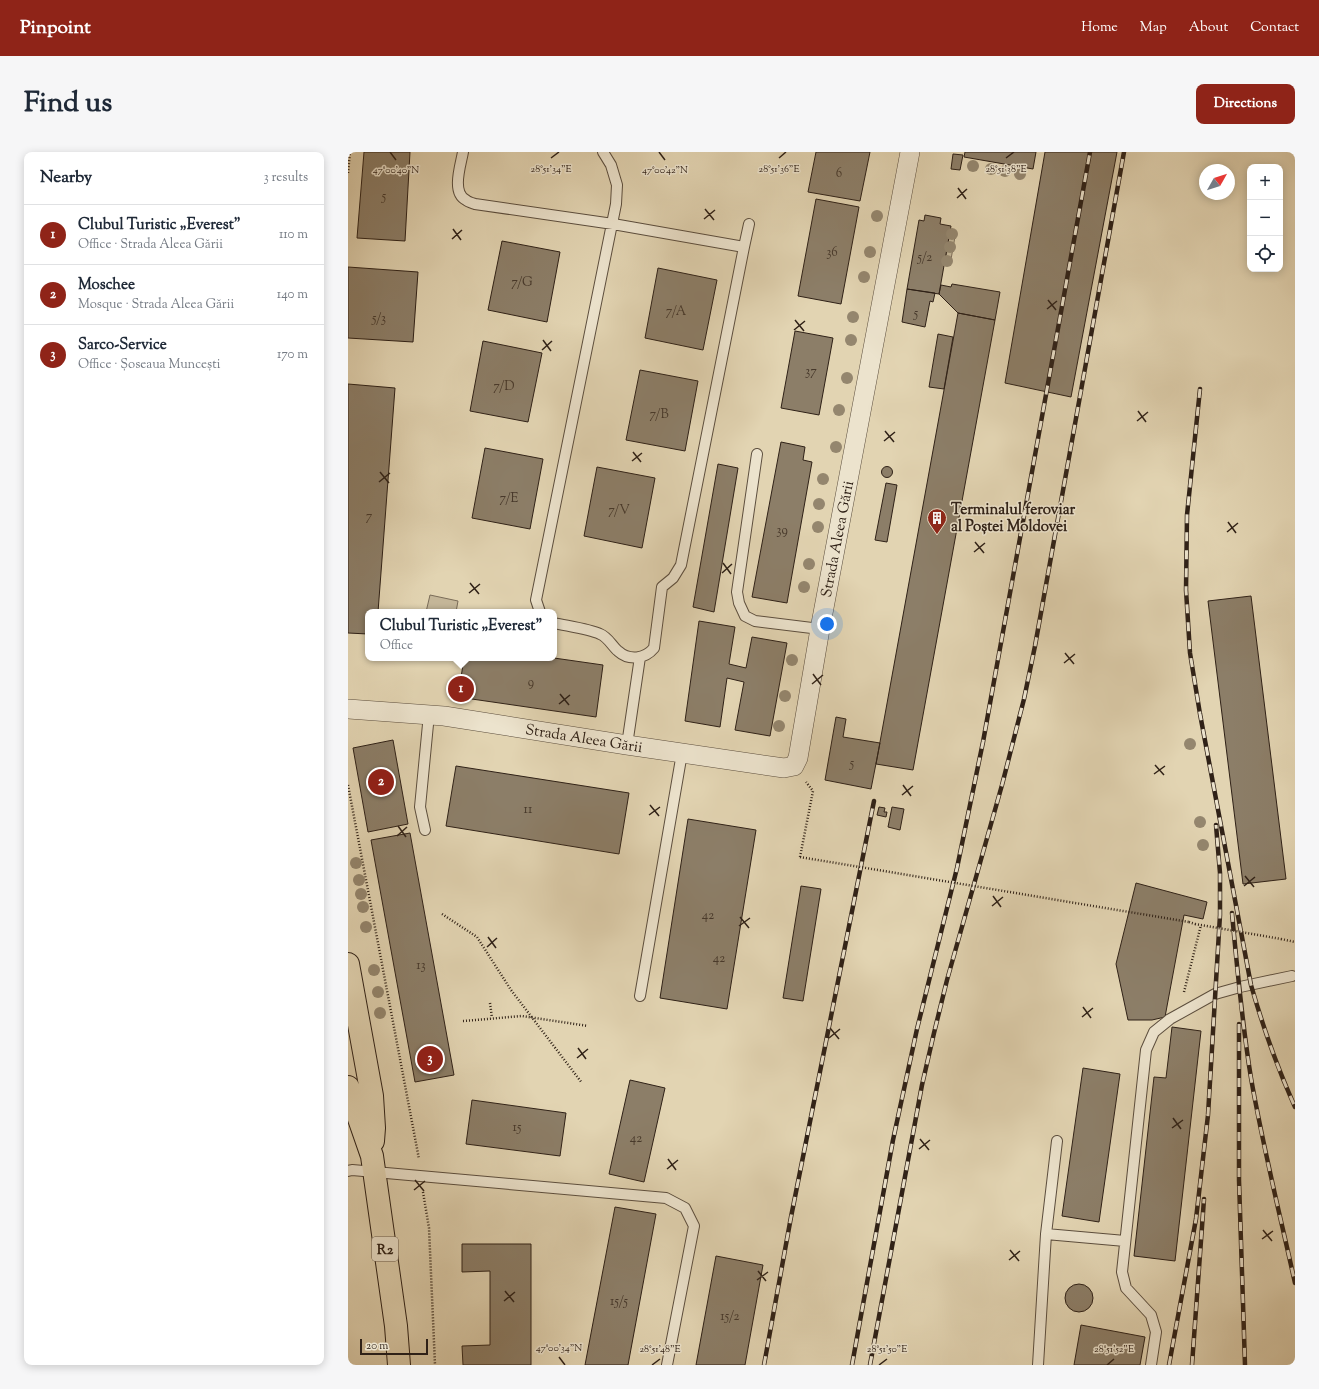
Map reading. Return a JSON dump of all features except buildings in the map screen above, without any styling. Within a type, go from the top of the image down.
[{"type":"main road","name":"R2","points":[[348,964],[372,1096],[374,1164],[396,1326],[399,1365]]},
{"type":"main road","name":"R2","points":[[348,1087],[374,1164]]},
{"type":"street","name":"Strada Aleea Gării","points":[[348,709],[429,714],[784,768],[794,766],[798,758],[820,629],[910,152]]},
{"type":"lane","points":[[463,152],[458,177],[458,191],[464,200],[475,204],[613,224],[744,247]]},
{"type":"lane","points":[[539,609],[536,600],[616,204],[617,185],[611,165],[603,152]]},
{"type":"lane","points":[[557,624],[600,634],[610,641],[618,652],[629,657],[648,655],[654,648],[662,587],[673,578],[681,565],[749,224]]},
{"type":"lane","points":[[757,454],[737,592],[739,603],[746,616],[755,621],[820,629]]},
{"type":"lane","points":[[627,745],[640,657]]},
{"type":"lane","points":[[425,830],[420,807],[429,714]]},
{"type":"lane","points":[[640,996],[682,753]]},
{"type":"lane","points":[[1151,1365],[1156,1332],[1150,1315],[1126,1288],[1122,1272],[1146,1050],[1154,1032],[1170,1019],[1215,994],[1292,976]]},
{"type":"lane","points":[[1038,1365],[1046,1234],[1057,1141]]},
{"type":"lane","points":[[348,1171],[374,1164],[420,1176],[666,1198],[685,1208],[694,1226],[667,1365]]},
{"type":"lane","points":[[1046,1234],[1125,1241]]},
{"type":"path","points":[[348,173],[350,152]]},
{"type":"path","points":[[794,766],[813,791],[800,857],[1295,942]]},
{"type":"path","points":[[348,785],[349,798],[417,1149],[429,1228],[436,1365]]},
{"type":"path","points":[[442,914],[477,937],[511,990],[582,1083]]},
{"type":"path","points":[[1183,997],[1202,925]]},
{"type":"path","points":[[490,1004],[492,1018]]},
{"type":"path","points":[[463,1021],[522,1016],[588,1026]]},
{"type":"shaded area","points":[[950,230],[956,231],[950,265],[945,264]]},
{"type":"shaded area","points":[[430,595],[458,601],[457,609],[427,609]]},
{"type":"railway","points":[[852,1365],[893,1140],[917,1029],[957,868],[983,742],[1090,152]]},
{"type":"railway","points":[[870,1365],[922,1085],[934,1033],[947,980],[1002,785],[1024,699],[1035,646],[1124,152]]},
{"type":"railway","points":[[1200,389],[1187,515],[1186,590],[1190,653],[1251,985],[1271,1047],[1295,1107]]},
{"type":"railway","points":[[764,1365],[791,1217],[874,801]]},
{"type":"railway","points":[[1169,1365],[1196,1219],[1208,1115],[1220,915],[1220,873],[1216,825]]},
{"type":"railway","points":[[1232,913],[1242,1016],[1251,1078],[1266,1155],[1295,1283]]},
{"type":"railway","points":[[1239,1024],[1239,1180],[1245,1365]]},
{"type":"railway","points":[[1192,1365],[1204,1199]]},
{"type":"place","name":"Terminalul feroviar al Poștei Moldovei","points":[[937,535]]},
{"type":"place","name":"Clubul Turistic „Everest”","points":[[461,689]]},
{"type":"place","name":"Moschee","points":[[381,782]]},
{"type":"place","name":"Sarco-Service","points":[[430,1059]]}]
